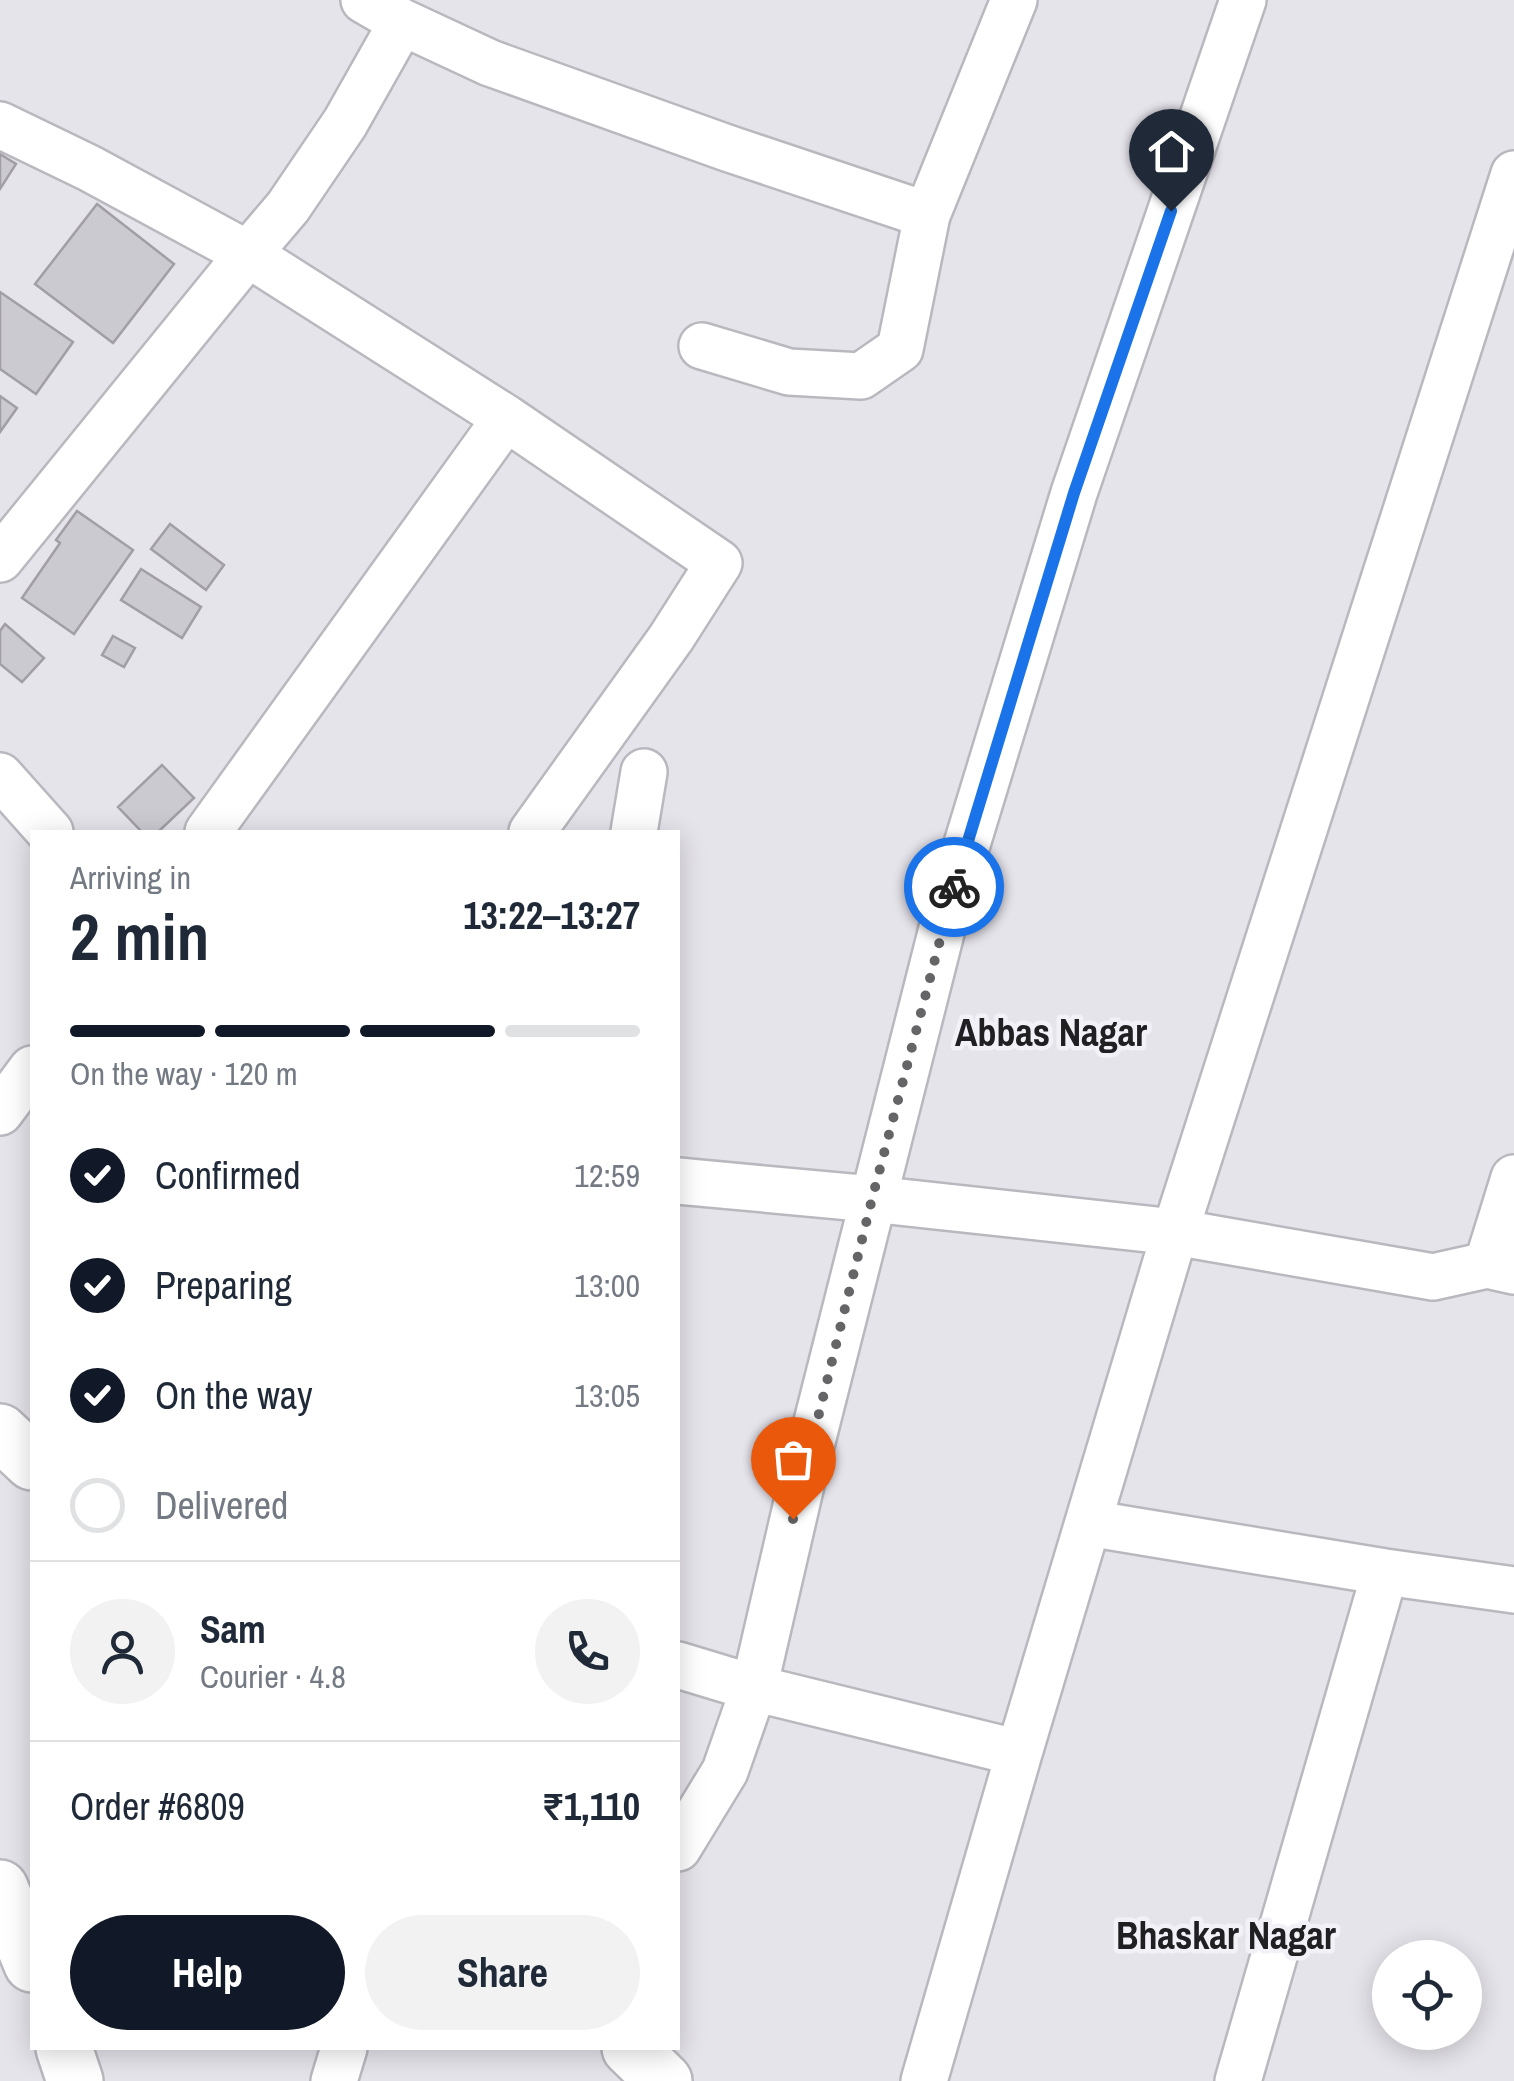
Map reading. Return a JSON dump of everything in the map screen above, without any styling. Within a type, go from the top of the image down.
[{"type":"street","points":[[702,346],[789,372],[860,376],[900,349],[926,215],[1014,0]]},
{"type":"street","points":[[680,1845],[725,1772],[754,1688],[872,1199],[946,914],[1068,512],[1243,0]]},
{"type":"street","points":[[0,558],[288,206],[344,124],[383,11],[490,64],[926,215]]},
{"type":"street","points":[[0,125],[248,254],[506,418],[720,563],[533,830]]},
{"type":"street","points":[[924,2081],[1175,1232],[1514,174]]},
{"type":"street","points":[[209,830],[506,418]]},
{"type":"street","points":[[634,830],[644,772]]},
{"type":"street","points":[[0,776],[48,830]]},
{"type":"street","points":[[0,1112],[30,1072]]},
{"type":"street","points":[[680,1181],[1175,1232],[1434,1277],[1500,1268],[1514,1178]]},
{"type":"street","points":[[0,1432],[30,1460]]},
{"type":"street","points":[[1088,1524],[1514,1590]]},
{"type":"street","points":[[1238,2081],[1384,1572]]},
{"type":"street","points":[[680,1666],[754,1688],[1019,1753]]},
{"type":"street","points":[[0,1888],[30,1959]]},
{"type":"street","points":[[65,2050],[74,2081]]},
{"type":"street","points":[[334,2081],[343,2050]]},
{"type":"street","points":[[632,2050],[664,2081]]},
{"type":"building","points":[[0,154],[16,164],[0,189]]},
{"type":"building","points":[[97,204],[174,264],[113,343],[35,284]]},
{"type":"building","points":[[0,292],[73,342],[36,394],[0,369]]},
{"type":"building","points":[[0,396],[17,408],[0,432]]},
{"type":"building","points":[[77,511],[133,550],[74,634],[22,598]]},
{"type":"building","points":[[170,524],[224,565],[206,590],[151,549]]},
{"type":"building","points":[[141,569],[201,607],[182,638],[121,600]]},
{"type":"building","points":[[5,624],[44,658],[22,682],[0,664],[0,631]]},
{"type":"building","points":[[113,636],[135,648],[124,667],[102,655]]},
{"type":"building","points":[[162,765],[194,798],[160,830],[140,830],[118,807]]},
{"type":"way so far","points":[[793,1519],[954,887]]},
{"type":"district","name":"Abbas Nagar","points":[[1051,1033]]},
{"type":"district","name":"Bhaskar Nagar","points":[[1226,1936]]},
{"type":"route","points":[[954,887],[1074,493],[1171,211]]}]
